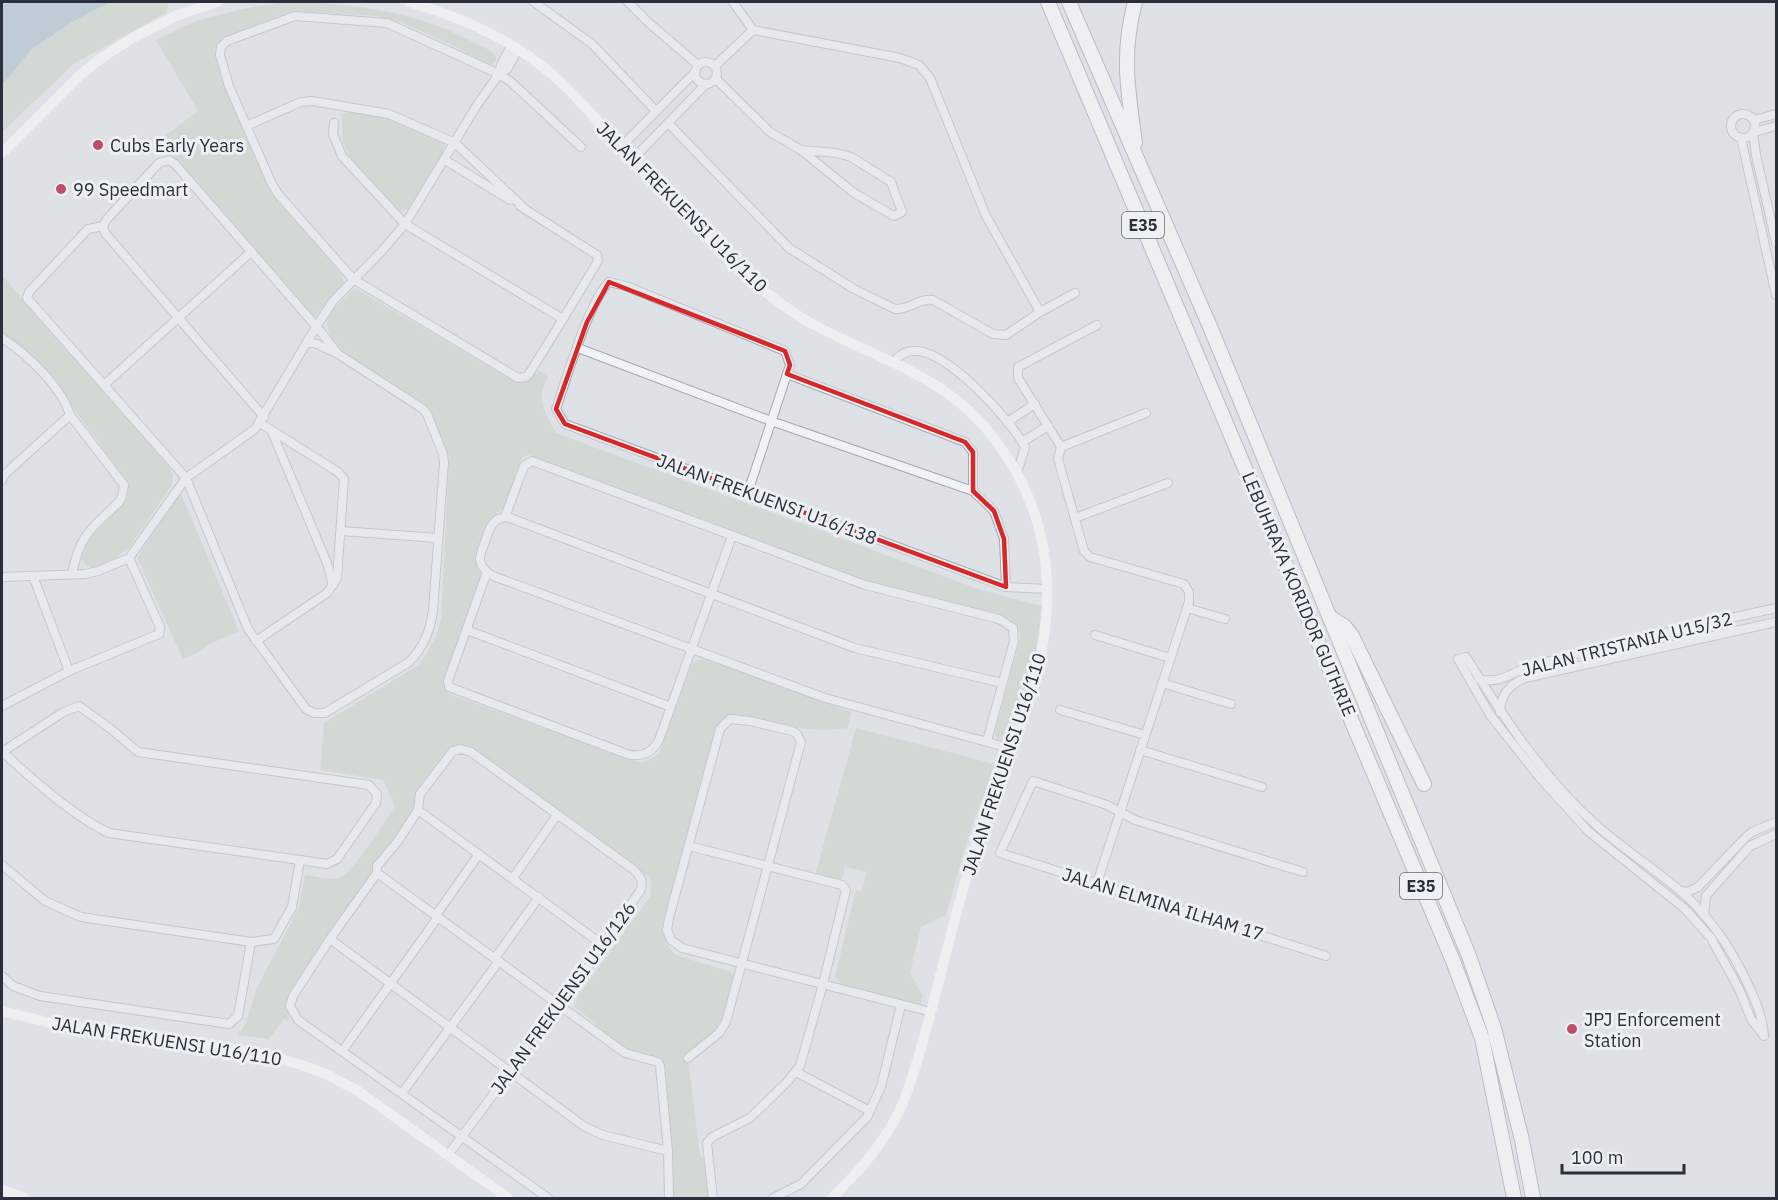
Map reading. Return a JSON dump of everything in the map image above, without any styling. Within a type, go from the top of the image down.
[{"type":"highway","points":[[1041,2],[1091,102]]},
{"type":"highway","name":"LEBUHRAYA KORIDOR GUTHRIE","points":[[1048,2],[1453,961],[1482,1038],[1514,1198]]},
{"type":"highway","name":"LEBUHRAYA KORIDOR GUTHRIE","points":[[1069,2],[1211,329],[1469,956],[1494,1028],[1533,1198]]},
{"type":"highway","points":[[1135,2],[1127,42],[1126,75],[1138,160]]},
{"type":"highway","points":[[1331,618],[1346,627],[1352,636],[1424,784]]},
{"type":"street","points":[[2,153],[81,74],[103,57],[134,37],[178,15],[216,2]]},
{"type":"street","name":"JALAN FREKUENSI U16/110","points":[[409,2],[476,26],[537,62],[565,86],[632,160],[754,283],[806,320],[931,381],[959,402],[984,426],[1017,473],[1040,527],[1047,589],[1046,621],[1041,653],[1013,749],[977,842],[911,1082],[890,1130],[856,1174],[832,1198]]},
{"type":"street","points":[[534,2],[592,44],[656,111]]},
{"type":"street","points":[[628,2],[697,69],[700,82],[706,84]]},
{"type":"street","points":[[733,2],[753,30],[900,58],[920,65],[930,78],[986,216],[1040,312]]},
{"type":"street","points":[[445,160],[596,252],[598,261],[526,377],[518,378],[353,279],[278,194],[271,182],[230,86],[220,55],[221,47],[227,41],[296,16],[387,23],[499,74],[511,82],[581,147]]},
{"type":"street","points":[[715,66],[753,30]]},
{"type":"street","points":[[2,577],[98,571],[129,558],[186,478],[248,436],[262,420],[333,301],[405,224],[477,105],[499,74],[507,69],[515,48]]},
{"type":"street","points":[[621,147],[697,69],[708,62],[715,66],[716,79]]},
{"type":"street","points":[[632,160],[706,84],[716,79]]},
{"type":"street","points":[[716,79],[770,132],[801,150],[854,193],[894,216],[902,212],[891,182],[851,157],[837,153],[801,150]]},
{"type":"street","points":[[246,126],[302,102],[312,101],[389,114],[455,143],[524,208]]},
{"type":"street","points":[[1776,114],[1754,120],[1744,114],[1733,118],[1731,130],[1735,135],[1746,138],[1776,126]]},
{"type":"street","points":[[1754,120],[1756,155],[1776,243]]},
{"type":"street","points":[[334,123],[333,134],[342,156],[405,224],[563,319]]},
{"type":"street","points":[[668,123],[789,248],[854,289],[896,309],[902,310],[927,299],[933,300],[999,336],[1006,335],[1040,312],[1075,294]]},
{"type":"street","points":[[1741,138],[1776,295]]},
{"type":"street","points":[[307,342],[338,354],[418,404],[427,414],[444,462],[432,621],[429,633],[419,652],[409,662],[325,713],[314,713],[306,709],[248,629],[186,478],[28,300],[27,296],[88,229],[103,226],[112,213],[159,163],[169,160],[338,354]]},
{"type":"street","points":[[103,226],[109,240],[271,430],[338,472],[344,479],[337,578],[327,593],[256,641]]},
{"type":"street","points":[[104,385],[251,252]]},
{"type":"street","points":[[748,492],[771,421],[790,365],[785,351],[626,286],[609,282],[604,287],[587,322],[578,348],[771,421],[973,491],[994,511],[1004,539],[1006,587]]},
{"type":"street","points":[[1097,325],[1018,367],[1018,378],[1061,447],[1058,459],[1084,551],[1090,557],[1184,584],[1189,592],[1186,608],[1097,883]]},
{"type":"street","points":[[2,339],[34,362],[68,407],[70,415],[121,480],[124,491],[119,502],[86,534],[80,545],[72,574]]},
{"type":"street","name":"JALAN FREKUENSI U16/138","points":[[578,348],[556,409],[565,424],[1006,587],[1047,589]]},
{"type":"street","points":[[893,362],[905,352],[918,351],[929,355],[959,374],[980,391],[1022,442],[1025,452],[1017,473]]},
{"type":"street","points":[[787,374],[965,442],[973,452],[973,491]]},
{"type":"street","points":[[1007,422],[1035,404]]},
{"type":"street","points":[[1061,447],[1146,413]]},
{"type":"street","points":[[3,475],[70,415]]},
{"type":"street","points":[[1022,442],[1048,426]]},
{"type":"street","points":[[271,430],[327,563],[333,585]]},
{"type":"street","points":[[987,741],[1014,642],[1013,628],[999,619],[879,590],[532,461],[524,466],[505,517],[493,523],[486,537],[480,561],[487,572],[839,703],[1013,749]]},
{"type":"street","points":[[1075,518],[1168,483]]},
{"type":"street","points":[[505,517],[855,648],[1002,683]]},
{"type":"street","points":[[341,531],[438,537]]},
{"type":"street","points":[[487,572],[448,681],[449,687],[634,756],[646,754],[656,745],[732,536]]},
{"type":"street","points":[[2,706],[69,671],[160,632],[160,627],[129,558]]},
{"type":"street","points":[[33,576],[69,671]]},
{"type":"street","points":[[1186,608],[1225,619]]},
{"type":"street","name":"JALAN TRISTANIA U15/32","points":[[1479,679],[1490,682],[1498,681],[1520,669],[1587,651],[1776,608]]},
{"type":"street","name":"JALAN TRISTANIA U15/32","points":[[1500,712],[1502,698],[1507,689],[1515,682],[1525,678],[1776,622]]},
{"type":"street","points":[[466,630],[671,707]]},
{"type":"street","points":[[1095,635],[1170,658]]},
{"type":"street","points":[[1587,651],[1591,663]]},
{"type":"street","points":[[1466,657],[1479,679],[1500,712],[1547,773],[1593,822],[1680,891],[1704,915],[1735,958],[1757,1002],[1762,1017],[1764,1036],[1751,1019],[1735,981],[1711,938],[1684,908],[1588,831],[1552,792],[1490,715],[1458,659],[1466,657]]},
{"type":"street","points":[[1162,683],[1231,704]]},
{"type":"street","points":[[79,706],[138,752],[369,785],[377,794],[376,804],[337,859],[327,864],[109,833],[90,824],[2,752],[62,713],[79,706]]},
{"type":"street","points":[[1060,710],[1145,735]]},
{"type":"street","points":[[688,1059],[723,1028],[743,963],[801,742],[797,734],[792,731],[730,719],[723,724],[689,846],[668,926],[671,940],[682,948],[743,963],[901,1005],[931,1012]]},
{"type":"street","name":"JALAN FREKUENSI U16/126","points":[[418,810],[420,794],[453,751],[461,748],[471,752],[634,870],[642,880],[640,891],[582,975],[556,1003],[510,1072],[448,1155]]},
{"type":"street","points":[[1140,750],[1262,787]]},
{"type":"street","name":"JALAN ELMINA ILHAM 17","points":[[1120,812],[1107,805],[1033,781],[1000,853],[1326,956]]},
{"type":"street","points":[[548,1198],[298,1020],[290,1006],[293,996],[330,939],[377,873],[377,866],[398,841],[418,810],[603,945]]},
{"type":"street","points":[[1120,812],[1135,820],[1303,872]]},
{"type":"street","points":[[513,879],[557,815]]},
{"type":"street","points":[[1680,891],[1688,892],[1698,887],[1746,837],[1776,822]]},
{"type":"street","points":[[1704,915],[1706,896],[1750,846],[1776,834]]},
{"type":"street","points":[[689,846],[842,885],[846,888],[802,1060],[796,1072],[750,1118],[712,1137],[707,1143],[713,1198]]},
{"type":"street","points":[[343,1050],[479,854]]},
{"type":"street","points":[[2,865],[45,901],[81,917],[251,942],[274,939],[292,907],[300,860]]},
{"type":"street","points":[[377,873],[625,1053],[660,1064],[668,1151],[669,1198]]},
{"type":"street","points":[[402,1093],[450,1028],[539,897]]},
{"type":"street","points":[[330,939],[585,1127],[603,1135],[668,1151]]},
{"type":"street","points":[[2,976],[12,986],[40,996],[229,1024],[238,1016],[251,942]]},
{"type":"street","points":[[774,1198],[801,1184],[861,1124],[870,1111],[881,1087],[901,1005]]},
{"type":"street","name":"JALAN FREKUENSI U16/110","points":[[2,1011],[55,1024],[234,1049],[305,1066],[358,1091],[508,1198]]},
{"type":"street","points":[[796,1072],[870,1111]]},
{"type":"street","points":[[2,1190],[24,1198]]},
{"type":"highlighted area","points":[[609,282],[785,351],[790,365],[787,374],[965,442],[973,452],[973,491],[994,511],[1004,539],[1006,587],[565,424],[556,409],[587,322]]},
{"type":"green space","points":[[2,2],[169,2],[166,13],[75,63],[2,132]]},
{"type":"green space","points":[[286,2],[333,4],[403,15],[447,30],[487,49],[496,56],[496,61],[492,64],[485,63],[452,45],[400,22],[376,16],[292,11],[222,39],[218,44],[217,55],[230,93],[271,192],[340,270],[344,282],[314,318],[173,156],[162,151],[167,144],[162,138],[198,111],[156,40],[193,22],[242,9]]},
{"type":"green space","points":[[348,111],[384,117],[445,144],[443,153],[410,209],[400,211],[352,162],[343,143],[341,115]]},
{"type":"green space","points":[[2,275],[167,464],[173,474],[172,485],[129,548],[114,559],[95,567],[87,567],[81,558],[91,536],[128,498],[128,482],[43,368],[2,333]]},
{"type":"green space","points":[[355,288],[508,378],[517,381],[525,380],[539,370],[548,377],[542,393],[543,406],[556,433],[981,590],[1042,606],[1036,654],[1012,736],[1001,739],[995,735],[995,731],[1020,640],[1018,627],[1008,618],[878,584],[530,455],[523,457],[504,508],[488,521],[475,556],[480,580],[443,683],[447,693],[638,762],[645,762],[659,754],[692,664],[696,660],[704,659],[851,712],[848,728],[806,729],[739,717],[721,727],[666,933],[666,943],[676,955],[731,972],[735,976],[728,1021],[688,1058],[700,1155],[706,1160],[710,1198],[672,1198],[672,1144],[662,1058],[632,1052],[624,1048],[574,1006],[578,996],[650,897],[649,877],[473,748],[456,748],[420,789],[418,810],[288,994],[288,1021],[284,1019],[269,1039],[238,1035],[246,1023],[256,990],[299,907],[305,875],[329,879],[343,876],[362,854],[395,806],[383,780],[320,770],[324,723],[420,664],[436,637],[441,620],[449,458],[426,405],[349,357],[330,336],[327,324],[329,313]]},
{"type":"green space","points":[[181,494],[239,631],[183,659],[137,558],[172,503]]},
{"type":"green space","points":[[856,728],[995,764],[968,837],[946,915],[921,927],[910,973],[923,996],[920,1006],[842,986],[835,977],[856,890],[862,891],[867,872],[845,867],[840,886],[814,879]]},
{"type":"water","points":[[110,2],[72,22],[32,49],[2,85],[2,4]]},
{"type":"place","name":"Cubs Early Years","points":[[98,145]]},
{"type":"place","name":"99 Speedmart","points":[[61,189]]},
{"type":"place","name":"JPJ Enforcement Station","points":[[1572,1029]]}]
